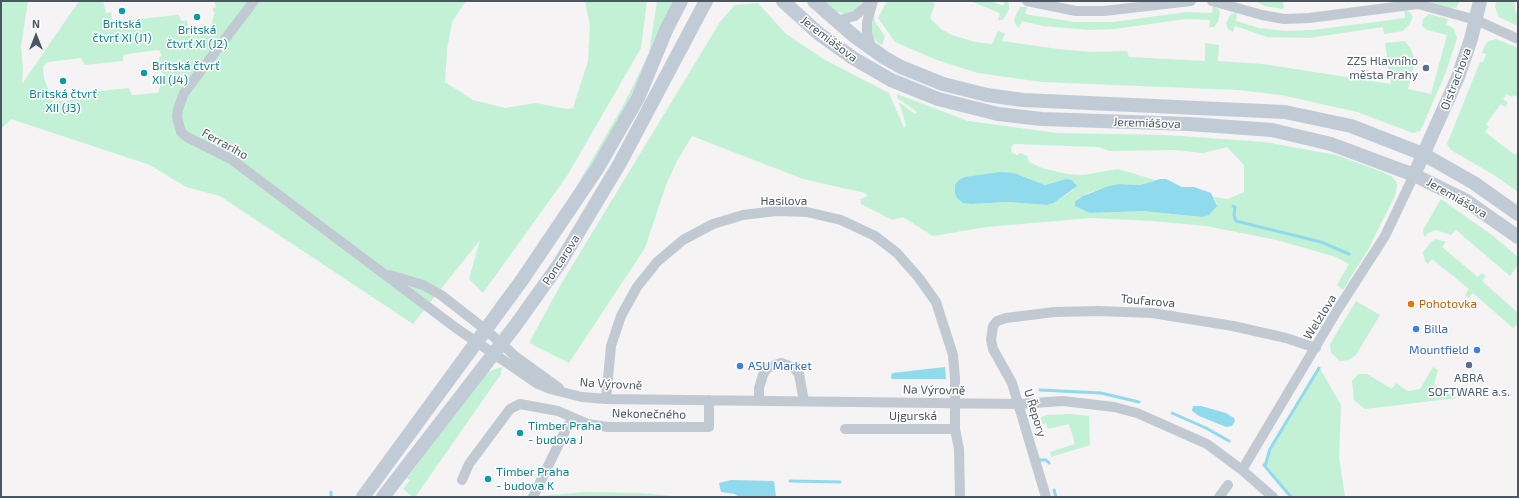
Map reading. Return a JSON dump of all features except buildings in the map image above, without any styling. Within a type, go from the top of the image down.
[{"type":"main road","name":"Poncarova","points":[[363,497],[543,251],[597,169],[642,89],[667,28],[681,1]]},
{"type":"main road","points":[[642,89],[691,1]]},
{"type":"main road","name":"Poncarova","points":[[388,490],[540,292],[583,227],[631,143],[706,1]]},
{"type":"main road","points":[[697,18],[716,1]]},
{"type":"main road","points":[[777,1],[793,11]]},
{"type":"main road","name":"Jeremiášova","points":[[783,1],[837,48],[871,70],[918,92],[958,105],[998,114],[1042,119],[1195,125],[1272,130],[1331,144],[1414,174],[1465,200],[1518,237]]},
{"type":"main road","name":"Jeremiášova","points":[[814,1],[872,50],[901,67],[943,84],[987,95],[1046,102],[1285,112],[1351,126],[1423,154],[1474,183],[1518,214]]},
{"type":"main road","name":"Oistrachova","points":[[1414,174],[1458,77],[1476,20],[1480,1]]},
{"type":"street","name":"Ferrariho","points":[[254,1],[195,83],[184,93],[178,109],[178,125],[181,132],[187,138],[230,159],[476,343]]},
{"type":"street","points":[[836,21],[856,16],[873,1]]},
{"type":"street","points":[[872,50],[867,33],[867,22],[873,1]]},
{"type":"street","points":[[1027,1],[1076,11],[1104,11],[1192,1]]},
{"type":"street","points":[[1212,1],[1240,4],[1262,15],[1284,19],[1308,18],[1418,3],[1476,20],[1518,39]]},
{"type":"street","name":"Welzlova","points":[[1242,470],[1385,236],[1414,174]]},
{"type":"street","name":"Hasilova","points":[[606,399],[611,346],[621,316],[637,287],[657,262],[683,240],[713,224],[743,215],[776,211],[807,212],[841,220],[874,236],[897,253],[919,285],[936,302],[953,355],[955,403]]},
{"type":"street","name":"Ferrariho","points":[[381,272],[422,285],[441,295],[501,343]]},
{"type":"street","name":"Toufarova","points":[[991,340],[992,326],[997,321],[1006,318],[1054,312],[1112,311],[1166,315],[1221,323],[1286,338],[1316,348]]},
{"type":"street","name":"U Řepory","points":[[991,340],[993,349],[1012,383],[1046,497]]},
{"type":"street","name":"Na Výrovně","points":[[476,343],[538,384],[569,394],[606,399],[1019,404],[1063,401],[1114,407],[1137,413],[1207,444],[1242,470],[1273,497]]},
{"type":"street","name":"Na Výrovně","points":[[501,343],[518,359],[555,386],[569,394]]},
{"type":"street","points":[[759,401],[759,388],[763,374],[767,368],[781,363],[788,365],[799,374],[804,401]]},
{"type":"street","name":"Nekonečného","points":[[462,480],[469,464],[510,409],[520,404],[558,411],[588,424],[608,426],[708,427],[709,400]]},
{"type":"street","name":"Ujgurská","points":[[846,429],[955,429],[955,403]]},
{"type":"street","points":[[533,497],[568,425]]},
{"type":"street","points":[[955,429],[959,449],[960,497]]},
{"type":"street","points":[[1219,497],[1228,485]]},
{"type":"green space","points":[[1,1],[28,1],[21,46],[23,69],[22,84],[79,1],[103,1],[106,13],[111,12],[112,22],[178,14],[182,21],[187,20],[188,28],[211,26],[215,12],[213,12],[213,8],[216,7],[214,1],[466,1],[452,22],[447,50],[445,82],[473,100],[505,108],[536,103],[567,109],[573,108],[588,61],[590,26],[585,1],[647,1],[641,48],[567,176],[483,293],[469,279],[480,240],[413,324],[220,196],[186,187],[150,165],[11,119],[1,129]],"holes":[[[159,50],[162,56],[159,57],[162,65],[160,66],[160,70],[164,75],[158,93],[132,95],[129,88],[82,93],[80,99],[53,102],[44,78],[43,67],[48,62],[81,58],[85,65],[123,61],[123,56],[127,54]]]},
{"type":"green space","points":[[657,1],[676,1],[626,106],[605,145],[496,308],[495,304],[514,280],[575,189],[625,102],[649,53]]},
{"type":"green space","points":[[823,1],[863,1],[854,11],[845,14],[834,11]]},
{"type":"green space","points":[[887,1],[931,1],[935,4],[930,18],[941,29],[952,35],[975,42],[992,44],[998,31],[1005,33],[1002,41],[1091,52],[1127,51],[1129,57],[1205,61],[1205,43],[1219,45],[1218,61],[1263,64],[1391,84],[1385,43],[1405,41],[1411,49],[1415,62],[1408,89],[1431,94],[1447,35],[1427,30],[1422,26],[1423,19],[1429,14],[1448,19],[1446,24],[1454,29],[1457,38],[1446,72],[1423,125],[1420,131],[1413,133],[1357,112],[1281,95],[1238,90],[1042,82],[978,73],[937,60],[895,42],[878,18]]},
{"type":"green space","points":[[970,1],[991,1],[1003,6],[1005,1],[1007,1],[1009,4],[1009,9],[1003,20],[998,20],[1000,13]]},
{"type":"green space","points":[[1256,1],[1283,1],[1284,8],[1264,6]]},
{"type":"green space","points":[[1428,1],[1460,1],[1456,8],[1447,7]]},
{"type":"green space","points":[[1496,1],[1514,1],[1516,13],[1518,13],[1518,26],[1499,17],[1495,7]]},
{"type":"green space","points":[[758,3],[786,34],[825,60],[889,93],[904,128],[906,125],[899,102],[915,114],[917,112],[897,98],[897,94],[968,121],[1057,133],[1166,135],[1265,142],[1336,155],[1380,171],[1391,176],[1396,181],[1397,186],[1395,196],[1369,248],[1343,290],[1337,285],[1349,264],[1336,257],[1277,240],[1206,226],[1152,221],[1091,218],[986,227],[933,236],[903,217],[892,220],[861,204],[860,199],[868,196],[865,193],[803,179],[692,136],[677,161],[666,185],[645,248],[569,363],[529,343],[561,284],[720,22],[735,5]],"holes":[[[1014,144],[1098,147],[1110,151],[1175,150],[1203,153],[1227,147],[1244,165],[1244,192],[1228,199],[1213,197],[1217,204],[1202,217],[1143,211],[1090,213],[1083,196],[1088,193],[1118,184],[1140,185],[1155,180],[1118,169],[1083,175],[1067,174],[1042,168],[1029,162],[1027,156],[1020,153],[1017,155],[1012,153],[1011,147]],[[996,173],[1014,173],[1045,185],[1066,179],[1075,182],[1073,190],[1054,203],[1047,205],[1008,202],[972,204]]]},
{"type":"green space","points":[[1213,6],[1219,9],[1220,13],[1218,22],[1214,27],[1209,27],[1210,20],[1186,19],[1114,29],[1090,30],[1043,26],[1022,21],[1019,28],[1015,24],[1014,19],[1020,7],[1027,7],[1025,14],[1074,22],[1113,22],[1187,12],[1212,13]]},
{"type":"green space","points":[[1404,10],[1410,12],[1413,17],[1409,25],[1403,31],[1384,34],[1383,27],[1309,38],[1267,37],[1235,26],[1233,32],[1228,29],[1226,23],[1231,14],[1237,13],[1236,21],[1259,28],[1285,31],[1313,30],[1405,18]]},
{"type":"green space","points":[[874,15],[875,22],[885,36],[882,45],[878,43],[872,35],[871,29]]},
{"type":"green space","points":[[1496,39],[1518,48],[1518,98],[1514,95],[1512,97],[1507,94],[1503,99],[1508,103],[1505,107],[1501,104],[1486,124],[1489,127],[1485,132],[1515,155],[1518,151],[1518,192],[1494,175],[1451,150],[1447,144],[1480,62],[1483,62],[1486,54],[1482,53],[1485,45],[1489,41]]},
{"type":"green space","points":[[1441,199],[1492,235],[1518,257],[1518,265],[1510,276],[1456,230],[1451,235],[1436,230],[1428,233],[1425,237],[1424,236],[1423,230]]},
{"type":"green space","points":[[1436,239],[1446,242],[1442,247],[1478,277],[1482,273],[1486,276],[1482,281],[1518,313],[1518,324],[1513,328],[1473,293],[1468,298],[1465,295],[1469,289],[1432,259],[1428,264],[1425,261],[1423,252],[1432,241]]},
{"type":"green space","points":[[1356,301],[1380,315],[1356,355],[1349,360],[1340,361],[1331,353],[1330,344]]},
{"type":"green space","points":[[502,367],[501,374],[416,496],[413,497],[403,489],[410,480],[407,478],[483,377],[490,371]]},
{"type":"green space","points":[[1319,367],[1341,405],[1339,457],[1345,497],[1292,497],[1266,464],[1273,442],[1292,416]]},
{"type":"green space","points":[[1433,367],[1438,370],[1434,385],[1457,398],[1365,409],[1354,400],[1352,381],[1358,374],[1367,374],[1392,389],[1396,383],[1408,391],[1420,389]]},
{"type":"green space","points":[[1072,414],[1089,416],[1090,445],[1051,457],[1050,452],[1075,444],[1069,424],[1048,429],[1046,423],[1042,424],[1041,417],[1047,415]]},
{"type":"green space","points":[[585,492],[642,493],[682,497],[529,497]]},
{"type":"water","points":[[1000,172],[1014,173],[1045,185],[1066,179],[1072,180],[1077,186],[1054,203],[1047,205],[1008,202],[972,204],[963,203],[957,198],[955,193],[955,185],[959,180],[965,177]]},
{"type":"water","points":[[1160,179],[1166,179],[1182,187],[1194,187],[1211,193],[1217,206],[1209,215],[1202,217],[1143,211],[1090,213],[1075,206],[1075,202],[1083,196],[1106,187],[1118,184],[1140,185]]},
{"type":"water","points":[[945,367],[946,379],[892,379],[891,377],[892,373]]},
{"type":"water","points":[[1193,406],[1201,406],[1226,413],[1234,418],[1235,421],[1232,426],[1226,427],[1199,416],[1192,411]]},
{"type":"water","points":[[731,480],[774,481],[776,497],[739,497],[735,494],[721,492],[719,483]]},
{"type":"waterway","points":[[1233,206],[1235,207],[1234,215],[1236,221],[1321,242],[1349,254]]},
{"type":"waterway","points":[[1265,466],[1270,449],[1319,368]]},
{"type":"waterway","points":[[1040,390],[1101,393],[1139,402]]},
{"type":"waterway","points":[[1172,413],[1206,428],[1229,441]]},
{"type":"waterway","points":[[1034,424],[1036,429]]},
{"type":"waterway","points":[[1040,460],[1046,460],[1049,463]]},
{"type":"waterway","points":[[1264,465],[1291,497]]},
{"type":"waterway","points":[[790,481],[840,482]]},
{"type":"waterway","points":[[1054,490],[1056,497]]},
{"type":"waterway","points":[[331,492],[331,497]]},
{"type":"place","name":"Britská čtvrť XI (J1)","points":[[122,11]]},
{"type":"place","name":"Britská čtvrť XI (J2)","points":[[197,17]]},
{"type":"place","name":"ZZS Hlavního města Prahy","points":[[1426,68]]},
{"type":"place","name":"Britská čtvrť XII (J4)","points":[[144,73]]},
{"type":"place","name":"Britská čtvrť XII (J3)","points":[[63,81]]},
{"type":"place","name":"Pohotovka","points":[[1411,304]]},
{"type":"place","name":"Billa","points":[[1416,329]]},
{"type":"place","name":"Mountfield","points":[[1477,350]]},
{"type":"place","name":"ABRA SOFTWARE a.s.","points":[[1469,365]]},
{"type":"place","name":"ASU Market","points":[[740,366]]},
{"type":"place","name":"Timber Praha - budova J","points":[[520,433]]},
{"type":"place","name":"Timber Praha - budova K","points":[[488,479]]}]
